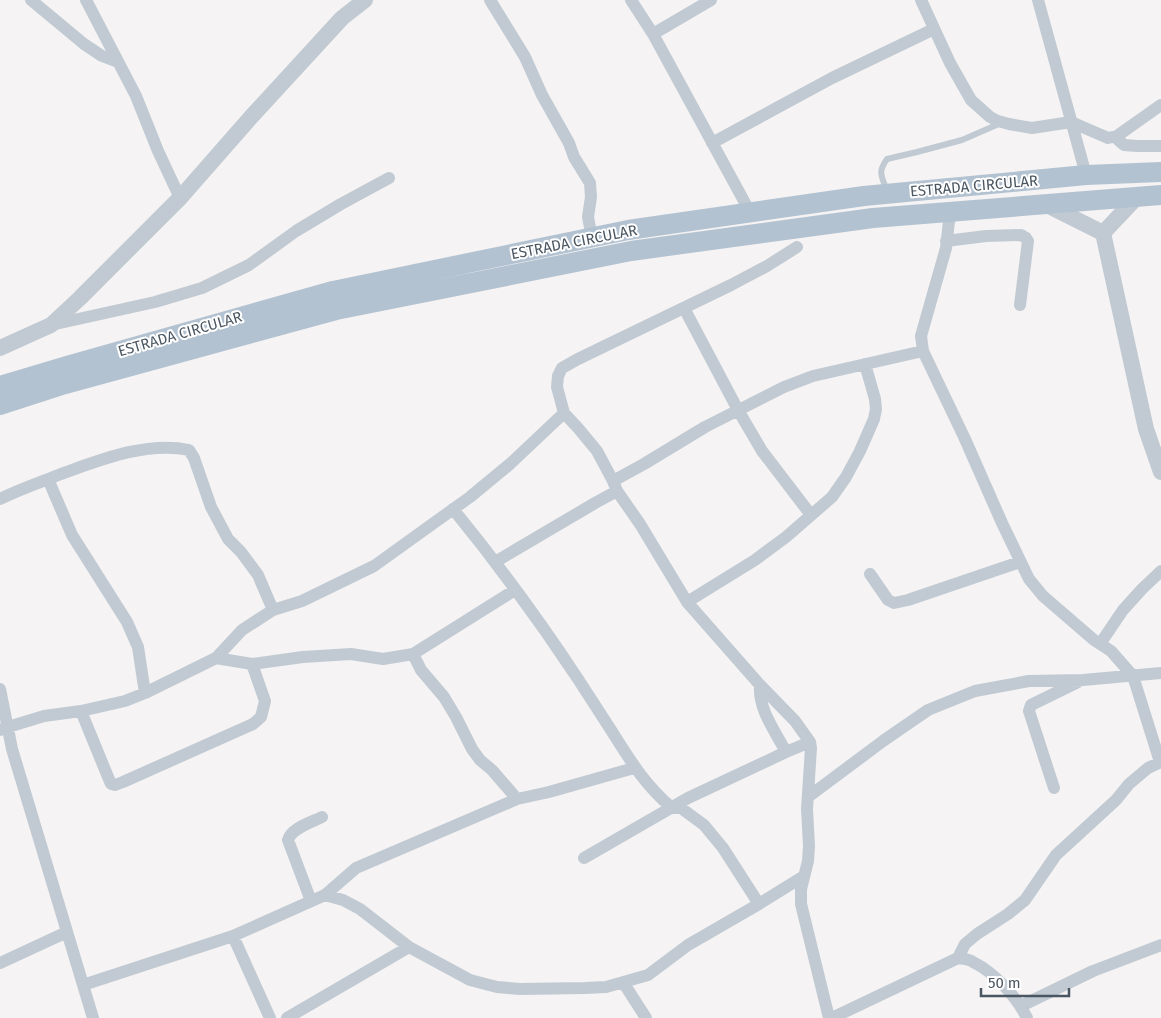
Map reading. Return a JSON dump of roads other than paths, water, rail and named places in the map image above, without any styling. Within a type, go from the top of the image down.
[{"type":"main road","name":"ESTRADA CIRCULAR","points":[[0,386],[333,291],[628,230],[864,196],[1086,175],[1161,172]]},
{"type":"main road","name":"ESTRADA CIRCULAR","points":[[0,405],[66,384],[336,310],[631,251],[873,218],[1161,195]]},
{"type":"street","points":[[31,0],[84,44],[102,56],[118,62]]},
{"type":"street","points":[[86,0],[136,96],[158,151],[180,198]]},
{"type":"street","points":[[51,325],[180,198],[342,18],[365,0]]},
{"type":"street","points":[[490,0],[525,57],[542,95],[569,143],[574,157],[590,183],[592,197],[588,218],[592,238]]},
{"type":"street","points":[[631,0],[653,34],[750,212]]},
{"type":"street","points":[[653,34],[711,0]]},
{"type":"street","points":[[921,0],[950,63],[971,100],[990,118],[1032,128],[1072,122],[1108,138],[1117,136],[1161,105]]},
{"type":"street","points":[[1038,0],[1086,175]]},
{"type":"street","points":[[712,143],[832,78],[934,29]]},
{"type":"street","points":[[1115,137],[1124,145],[1161,146]]},
{"type":"street","points":[[0,348],[51,325],[155,302],[202,288],[249,264],[303,227],[389,178]]},
{"type":"street","points":[[1103,233],[1138,196]]},
{"type":"street","points":[[1045,204],[1103,233]]},
{"type":"street","points":[[950,212],[936,286],[921,336],[923,351],[1029,579],[1043,596],[1067,618],[1111,651],[1133,676],[1161,762],[1148,768],[1129,784],[1116,800],[1056,855],[1025,900],[965,944],[958,958]]},
{"type":"street","points":[[1103,233],[1146,429],[1161,472]]},
{"type":"street","points":[[946,241],[1010,235],[1021,235],[1026,238],[1028,241],[1020,305]]},
{"type":"street","points":[[797,247],[768,266],[562,368],[558,376],[557,387],[564,413],[596,452],[687,602],[760,685],[795,721],[810,742],[807,809],[809,846],[808,861],[801,889],[802,904],[831,1018],[958,958],[972,960],[992,973],[1021,1006],[1027,1018]]},
{"type":"street","points":[[684,308],[762,451],[811,515]]},
{"type":"street","points":[[495,562],[615,486],[644,464],[705,427],[784,387],[813,376],[923,351]]},
{"type":"street","points":[[687,602],[763,554],[786,537],[832,497],[846,477],[860,451],[874,419],[875,399],[865,364]]},
{"type":"street","points":[[4,728],[44,716],[81,711],[125,701],[216,658],[242,630],[273,610],[302,601],[374,566],[470,497],[510,464],[564,413]]},
{"type":"street","points":[[0,499],[48,479],[126,453],[163,447],[189,450],[194,458],[215,515],[228,539],[241,552],[258,575],[273,610]]},
{"type":"street","points":[[48,479],[72,535],[127,622],[138,647],[145,693]]},
{"type":"street","points":[[453,510],[495,562],[551,638],[634,768],[661,799],[672,808],[681,808],[704,825],[723,848],[759,904]]},
{"type":"street","points":[[870,574],[888,600],[894,603],[1020,562]]},
{"type":"street","points":[[1100,644],[1123,610],[1161,570]]},
{"type":"street","points":[[216,658],[252,664],[302,657],[351,654],[383,659],[413,654],[515,590]]},
{"type":"street","points":[[413,654],[422,670],[444,697],[472,749],[517,799]]},
{"type":"street","points":[[81,711],[108,777],[112,784],[115,785],[254,724],[262,717],[265,701],[252,664]]},
{"type":"street","points":[[808,797],[928,710],[974,691],[1029,681],[1083,680],[1161,673]]},
{"type":"street","points":[[1054,788],[1029,711],[1031,704],[1083,680]]},
{"type":"street","points":[[760,685],[759,693],[763,710],[786,752]]},
{"type":"street","points":[[0,689],[4,728],[93,1018]]},
{"type":"street","points":[[584,858],[688,798],[810,742]]},
{"type":"street","points":[[82,985],[233,936],[325,895],[356,868],[517,799],[634,768]]},
{"type":"street","points":[[311,901],[288,840],[289,835],[294,831],[322,817]]},
{"type":"street","points":[[325,895],[343,900],[360,908],[409,947],[470,980],[497,987],[520,989],[585,988],[606,987],[648,975],[688,945],[804,876]]},
{"type":"street","points":[[0,964],[67,932]]},
{"type":"street","points":[[233,936],[270,1018]]},
{"type":"street","points":[[1021,1006],[1093,970],[1161,945]]},
{"type":"street","points":[[287,1018],[409,947]]},
{"type":"street","points":[[623,982],[646,1018]]},
{"type":"lane","points":[[888,194],[881,174],[882,167],[887,159],[962,140],[1002,122]]}]
